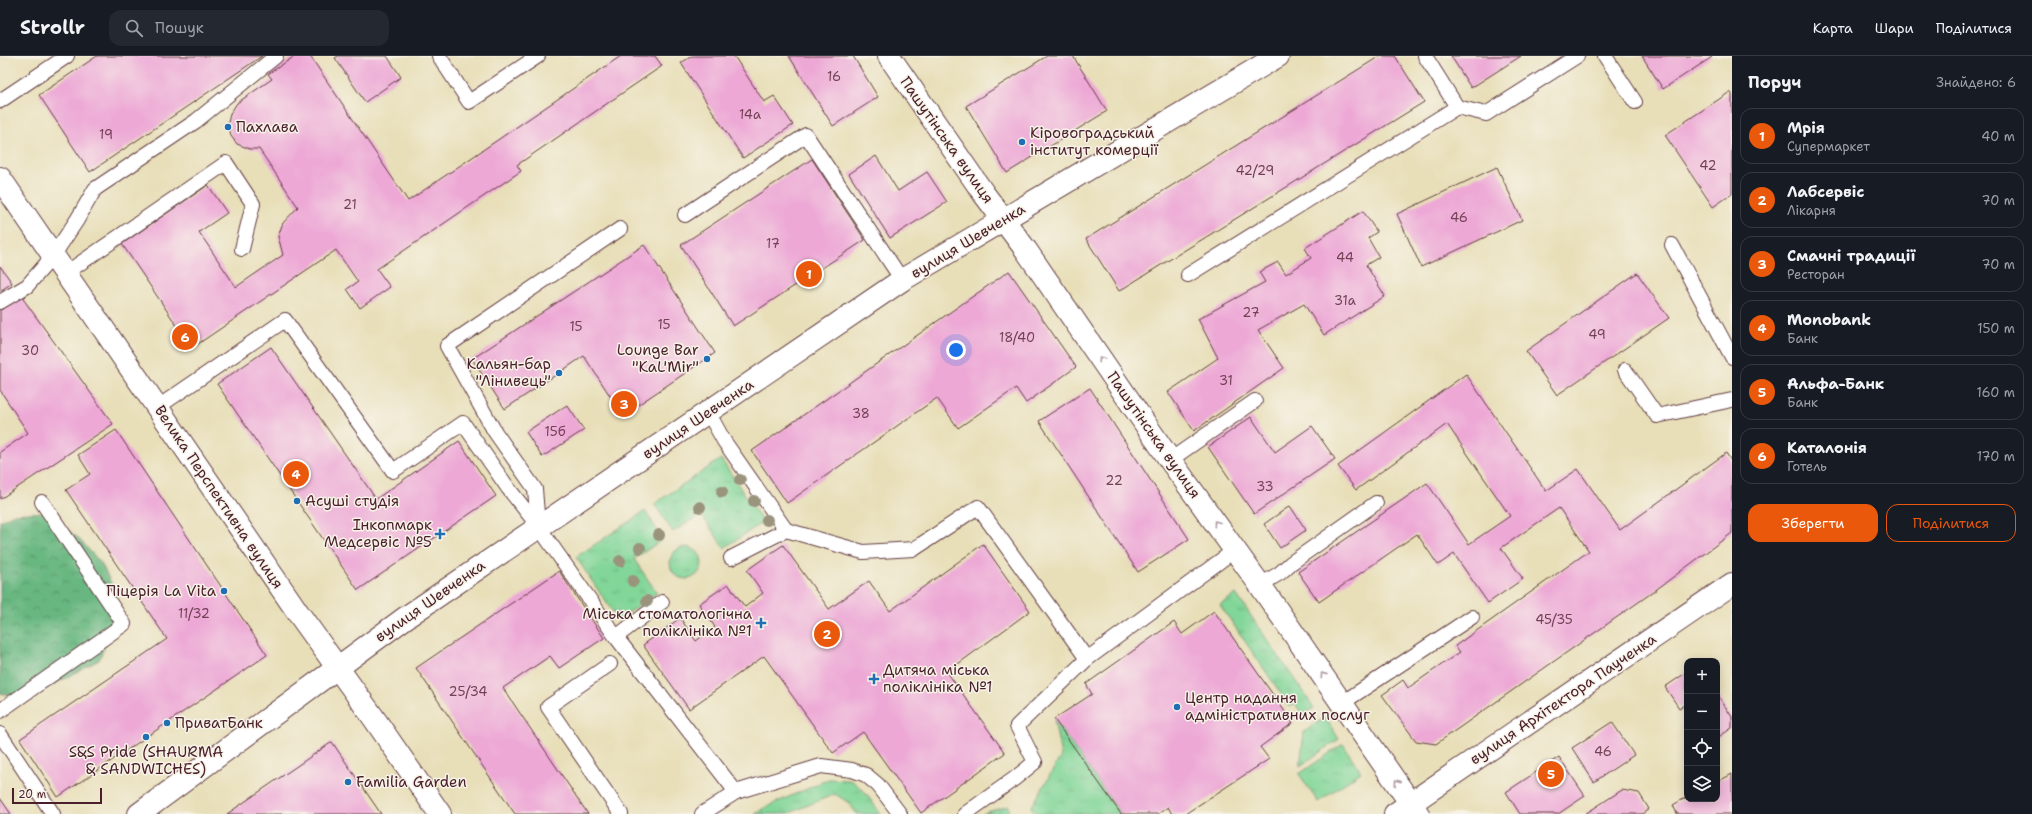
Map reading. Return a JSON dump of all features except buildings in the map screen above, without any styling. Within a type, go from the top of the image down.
[{"type":"main road","name":"Пашутінська вулиця","points":[[889,56],[1170,460],[1260,585],[1342,703],[1408,810]]},
{"type":"main road","name":"вулиця Шевченка","points":[[146,812],[337,667],[405,618],[538,526],[902,280],[1278,56]]},
{"type":"main road","name":"Велика Перспективна вулиця","points":[[0,178],[440,814]]},
{"type":"main road","name":"вулиця Архітектора Паученка","points":[[1408,810],[1732,584]]},
{"type":"lane","points":[[0,101],[67,56]]},
{"type":"lane","points":[[0,302],[27,286],[53,256],[77,220],[94,189],[196,121],[276,56]]},
{"type":"lane","points":[[439,56],[470,102],[538,56]]},
{"type":"lane","points":[[1425,56],[1457,107],[1486,114],[1577,56]]},
{"type":"lane","points":[[1605,56],[1635,102]]},
{"type":"lane","points":[[1188,275],[1457,107]]},
{"type":"lane","points":[[685,215],[806,135],[902,280]]},
{"type":"lane","points":[[66,273],[226,163],[253,204],[242,249]]},
{"type":"lane","points":[[538,526],[534,489],[495,432],[448,346],[620,229]]},
{"type":"lane","points":[[1672,245],[1732,357]]},
{"type":"lane","points":[[158,407],[285,320],[393,471],[463,423],[508,488],[538,526],[616,636],[736,792]]},
{"type":"lane","points":[[1625,370],[1656,416],[1732,400]]},
{"type":"lane","points":[[1170,460],[1255,401]]},
{"type":"lane","points":[[708,412],[724,441],[786,530],[863,552],[914,549],[978,507],[1087,659]]},
{"type":"lane","points":[[0,710],[124,624],[42,502]]},
{"type":"lane","points":[[1260,585],[1280,573],[1291,563],[1376,503]]},
{"type":"lane","points":[[731,558],[786,530]]},
{"type":"lane","points":[[965,814],[1035,762],[1026,747],[1017,726],[1087,659],[1235,550]]},
{"type":"lane","points":[[616,636],[662,602]]},
{"type":"lane","points":[[1342,703],[1472,617]]},
{"type":"lane","points":[[610,664],[548,707],[621,814]]},
{"type":"lane","points":[[0,734],[53,814]]},
{"type":"lane","points":[[702,814],[736,792],[821,766],[852,770],[866,775],[878,784],[900,814]]},
{"type":"green space","points":[[721,459],[763,522],[724,548],[701,514],[673,532],[654,504]]},
{"type":"green space","points":[[645,511],[663,539],[634,559],[657,593],[618,620],[576,557]]},
{"type":"green space","points":[[44,512],[77,537],[101,563],[117,595],[115,623],[99,660],[27,699],[0,693],[0,521],[14,514]]},
{"type":"green space","points":[[683,547],[689,547],[699,554],[702,563],[701,569],[695,576],[689,579],[683,579],[673,572],[670,566],[670,560],[677,550]]},
{"type":"green space","points":[[1236,594],[1314,708],[1303,715],[1295,704],[1290,707],[1220,605]]},
{"type":"green space","points":[[1325,717],[1339,739],[1300,766],[1304,732]]},
{"type":"green space","points":[[1054,719],[1121,814],[1038,814],[1031,808],[1061,756]]},
{"type":"green space","points":[[1343,744],[1361,772],[1318,802],[1299,774]]},
{"type":"green space","points":[[829,779],[851,780],[864,791],[881,814],[857,814],[849,803],[835,794],[787,814],[755,814],[764,808]]},
{"type":"green space","points":[[1009,806],[1009,814],[983,814],[987,812]]},
{"type":"place","name":"Пахлава","points":[[228,127]]},
{"type":"place","name":"Кіровоградський інститут комерції","points":[[1022,142]]},
{"type":"place","name":"Мрія","points":[[809,274]]},
{"type":"place","name":"Каталонія","points":[[185,337]]},
{"type":"place","name":"Lounge Bar \"KaL'Mir\"","points":[[707,359]]},
{"type":"place","name":"Кальян-бар \"Лінивець\"","points":[[559,373]]},
{"type":"place","name":"Смачні традиції","points":[[624,404]]},
{"type":"place","name":"Monobank","points":[[296,474]]},
{"type":"place","name":"Асуші студія","points":[[297,501]]},
{"type":"place","name":"Інкопмарк Медсервіс №5","points":[[440,534]]},
{"type":"place","name":"Піцерія La Vita","points":[[224,591]]},
{"type":"place","name":"Міська стоматологічна поліклініка №1","points":[[761,623]]},
{"type":"place","name":"Лабсервіс","points":[[827,634]]},
{"type":"place","name":"Дитяча міська поліклініка №1","points":[[874,679]]},
{"type":"place","name":"Центр надання адміністративних послуг","points":[[1177,707]]},
{"type":"place","name":"ПриватБанк","points":[[167,723]]},
{"type":"place","name":"S&S Pride (SHAURMA & SANDWICHES)","points":[[146,737]]},
{"type":"place","name":"Альфа-Банк","points":[[1551,774]]},
{"type":"place","name":"Familia Garden","points":[[348,782]]}]
